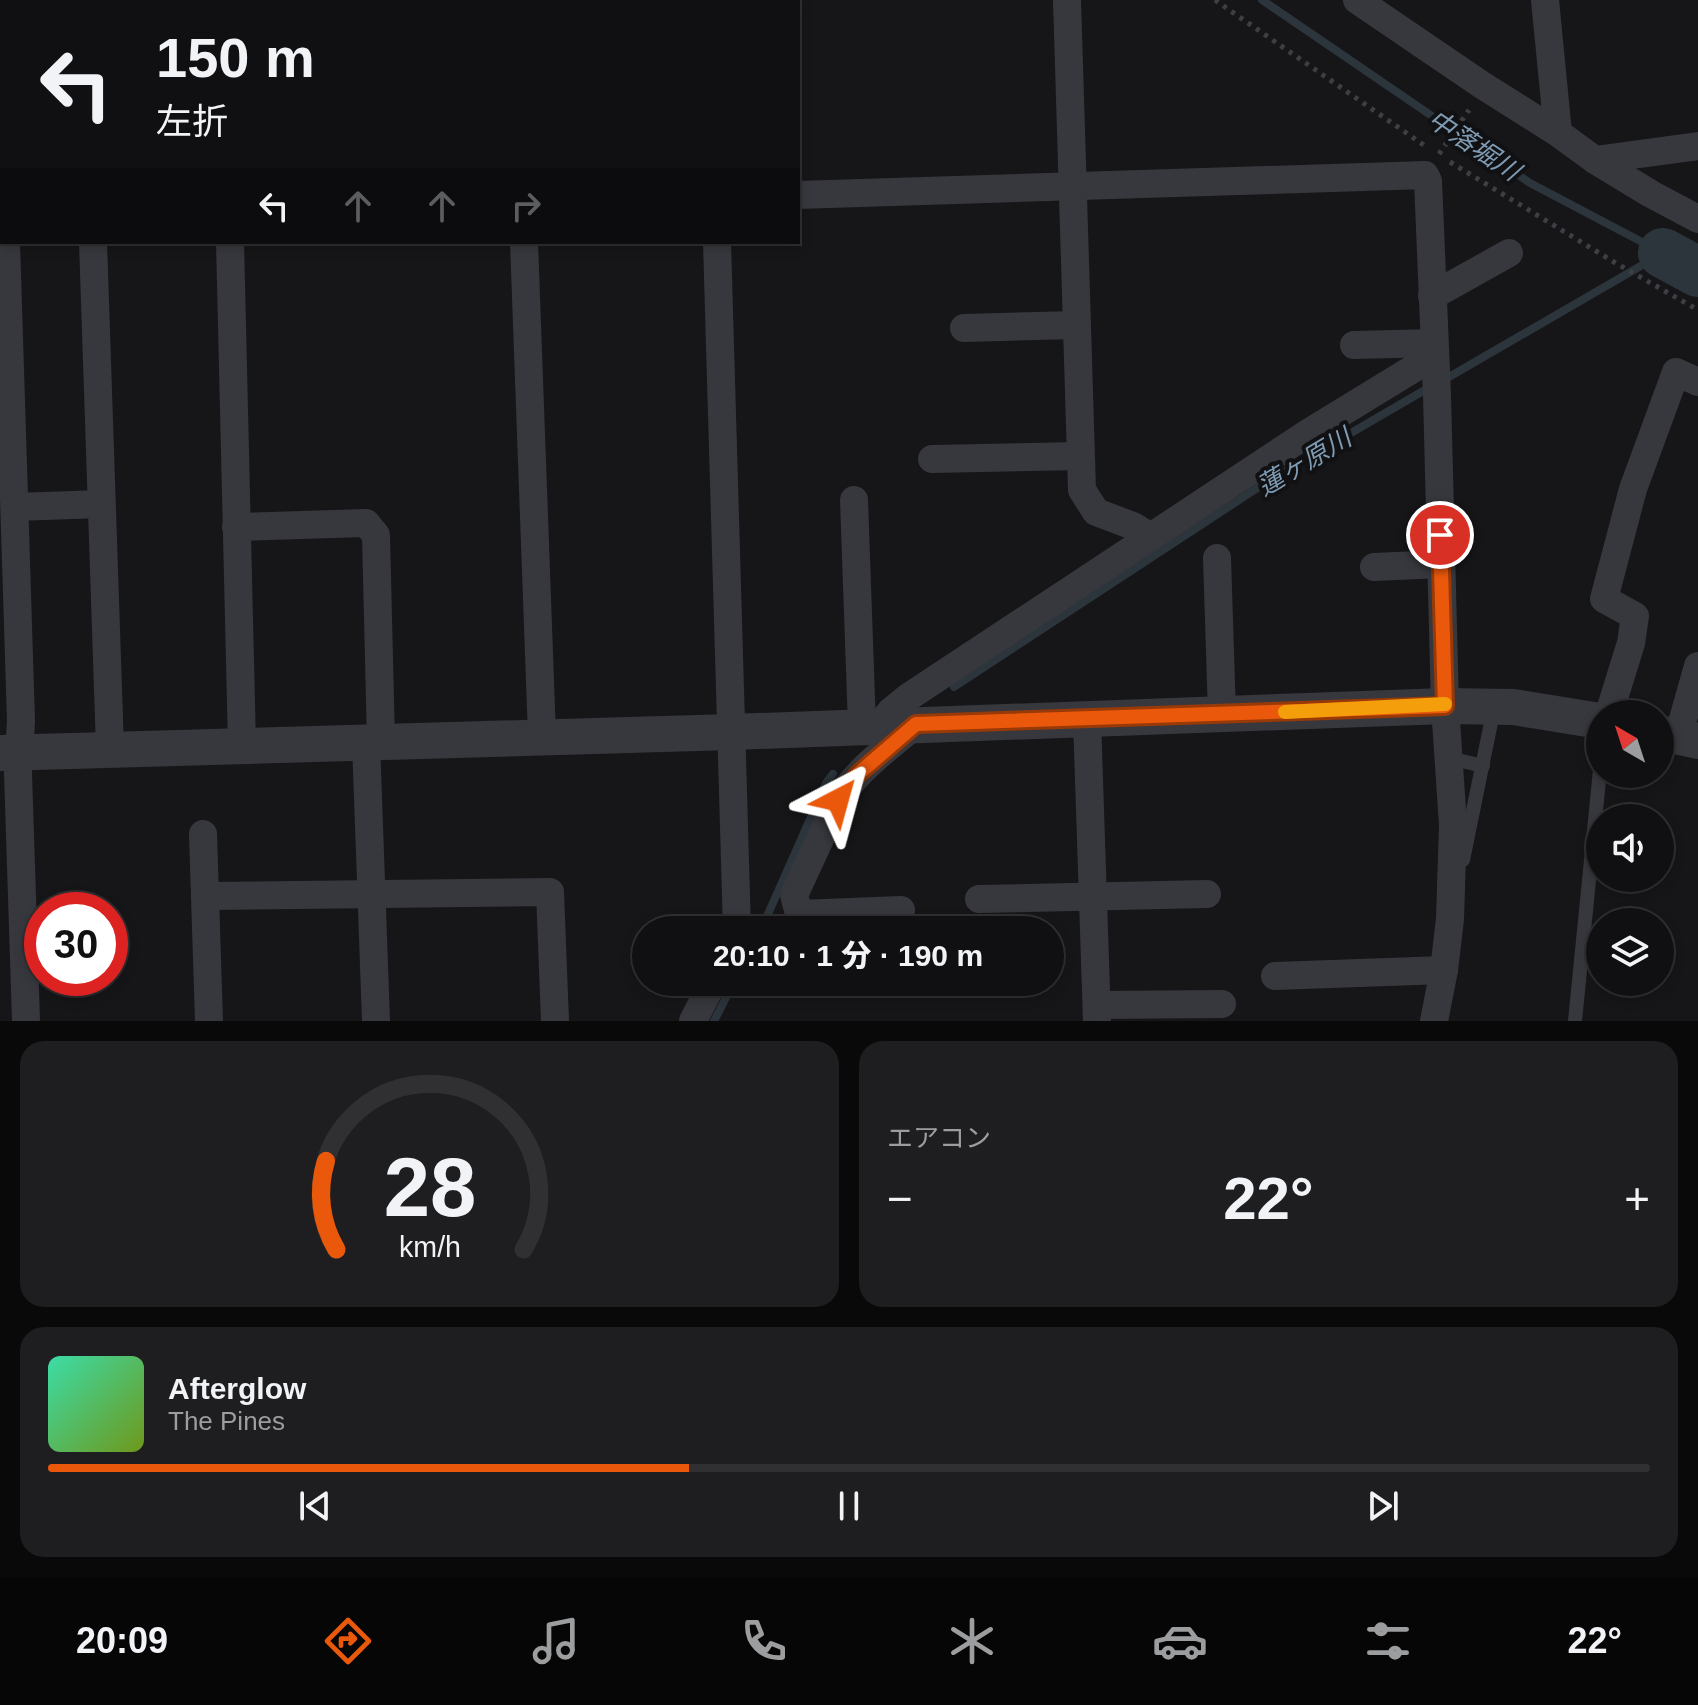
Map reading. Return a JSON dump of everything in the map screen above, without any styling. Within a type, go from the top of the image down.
[{"type":"street","points":[[1067,0],[1082,490],[1096,512],[1133,526],[1151,537]]},
{"type":"street","points":[[1357,0],[1595,160],[1698,219]]},
{"type":"street","points":[[1545,0],[1558,133]]},
{"type":"street","points":[[1595,160],[1698,146]]},
{"type":"street","points":[[800,195],[1425,175],[1428,181],[1435,365],[1445,706],[1453,825],[1450,919],[1434,1021]]},
{"type":"street","points":[[6,244],[21,721],[9,752],[18,789],[26,1021]]},
{"type":"street","points":[[93,244],[110,749]]},
{"type":"street","points":[[230,244],[242,745]]},
{"type":"street","points":[[524,244],[542,736]]},
{"type":"street","points":[[717,244],[737,916]]},
{"type":"street","points":[[1432,296],[1509,253]]},
{"type":"street","points":[[964,328],[1077,325]]},
{"type":"street","points":[[1354,345],[1435,365]]},
{"type":"street","points":[[870,726],[907,698],[1308,433],[1435,365]]},
{"type":"street","points":[[1613,700],[1631,643],[1635,616],[1604,599],[1619,539],[1633,489],[1676,372],[1698,382]]},
{"type":"street","points":[[932,459],[1080,456]]},
{"type":"street","points":[[854,500],[870,726]]},
{"type":"street","points":[[15,507],[101,504]]},
{"type":"street","points":[[236,527],[366,523],[376,535],[371,893],[376,1021]]},
{"type":"street","points":[[1217,558],[1222,714]]},
{"type":"street","points":[[1374,567],[1441,564]]},
{"type":"street","points":[[1679,737],[1698,666]]},
{"type":"street","points":[[9,752],[732,732],[1445,706],[1513,707],[1586,719]]},
{"type":"street","points":[[1087,719],[1097,1013],[1222,1004]]},
{"type":"street","points":[[901,910],[799,914],[794,895],[847,787],[916,724]]},
{"type":"street","points":[[203,834],[209,1021]]},
{"type":"street","points":[[205,896],[550,892],[555,1021]]},
{"type":"street","points":[[979,899],[1207,894]]},
{"type":"street","points":[[1275,976],[1444,970]]},
{"type":"street","points":[[693,1021],[706,996]]},
{"type":"lane","points":[[1450,919],[1495,706]]},
{"type":"lane","points":[[1449,758],[1483,766]]},
{"type":"lane","points":[[1575,1021],[1598,788]]},
{"type":"path","points":[[1215,0],[1439,155],[1698,310]]},
{"type":"path","points":[[1441,151],[1473,104]]},
{"type":"waterway","name":"中落堀川","points":[[1262,0],[1530,183],[1663,253]]},
{"type":"waterway","name":"蓮ヶ原川","points":[[1442,381],[1663,253]]},
{"type":"waterway","name":"中落堀川","points":[[1663,253],[1698,272]]},
{"type":"waterway","name":"蓮ヶ原川","points":[[954,687],[1265,483],[1430,387]]},
{"type":"waterway","name":"蓮ヶ原川","points":[[767,916],[826,783],[833,774]]},
{"type":"waterway","name":"蓮ヶ原川","points":[[714,1021],[727,996]]},
{"type":"slow traffic","points":[[1285,712],[1445,704]]},
{"type":"route","points":[[838,800],[858,774],[916,724],[1445,706],[1440,535]]}]
